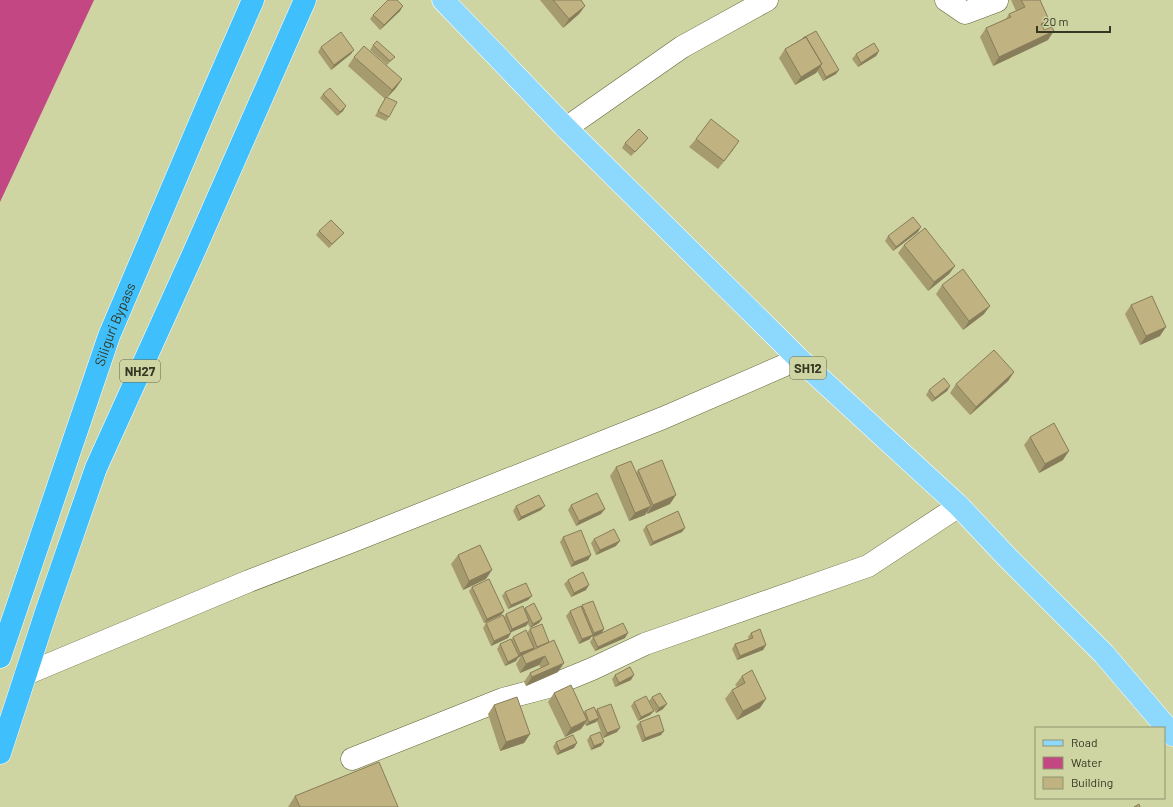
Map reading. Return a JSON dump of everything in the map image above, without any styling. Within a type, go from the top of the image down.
[{"type":"highway","name":"Siliguri Bypass","points":[[0,657],[109,336],[208,101],[253,0]]},
{"type":"highway","name":"NH27","points":[[0,753],[46,612],[96,468],[193,254],[305,0]]},
{"type":"main road","name":"SH12","points":[[443,0],[566,128],[799,359],[958,506],[1104,654],[1173,735]]},
{"type":"street","points":[[566,128],[682,47],[767,0]]},
{"type":"street","points":[[946,0],[964,13],[997,1]]},
{"type":"street","points":[[26,674],[249,581],[663,418],[799,359]]},
{"type":"street","points":[[352,759],[503,699],[548,687],[592,669],[645,644],[868,566],[958,506]]},
{"type":"water","points":[[0,0],[94,0],[0,202]]},
{"type":"building","points":[[388,0],[397,0],[403,6],[384,25],[373,15]]},
{"type":"building","points":[[553,0],[581,0],[585,6],[569,19]]},
{"type":"building","points":[[1021,0],[1040,0],[1049,20],[1041,24],[1044,30],[1052,27],[1054,31],[999,57],[986,28],[1011,17],[1009,14],[1025,7]]},
{"type":"building","points":[[816,31],[839,70],[826,77],[820,66],[822,64],[806,37],[803,38]]},
{"type":"building","points":[[341,32],[354,50],[334,65],[321,47]]},
{"type":"building","points":[[806,37],[822,64],[801,77],[785,49]]},
{"type":"building","points":[[377,41],[395,57],[390,61],[373,45]]},
{"type":"building","points":[[874,43],[879,51],[861,63],[856,54]]},
{"type":"building","points":[[364,46],[402,79],[392,90],[354,57]]},
{"type":"building","points":[[330,88],[346,106],[340,112],[323,94]]},
{"type":"building","points":[[386,97],[397,102],[389,117],[378,111]]},
{"type":"building","points":[[711,119],[739,141],[724,161],[696,139]]},
{"type":"building","points":[[639,129],[648,138],[635,152],[625,143]]},
{"type":"building","points":[[913,217],[921,227],[896,247],[888,236]]},
{"type":"building","points":[[331,220],[344,233],[332,244],[319,231]]},
{"type":"building","points":[[925,228],[955,266],[934,282],[904,245]]},
{"type":"building","points":[[963,269],[990,306],[969,321],[942,285]]},
{"type":"building","points":[[1152,296],[1166,327],[1146,336],[1131,305]]},
{"type":"building","points":[[994,350],[1014,372],[976,407],[956,384]]},
{"type":"building","points":[[944,378],[950,386],[935,398],[929,390]]},
{"type":"building","points":[[1054,423],[1069,451],[1045,464],[1030,437]]},
{"type":"building","points":[[662,460],[676,495],[653,505],[638,470]]},
{"type":"building","points":[[631,461],[651,506],[635,513],[616,467]]},
{"type":"building","points":[[597,493],[605,509],[579,521],[571,505]]},
{"type":"building","points":[[539,495],[545,506],[521,517],[516,506]]},
{"type":"building","points":[[678,511],[685,528],[653,542],[646,526]]},
{"type":"building","points":[[614,529],[620,541],[600,550],[594,539]]},
{"type":"building","points":[[581,530],[591,555],[574,562],[563,537]]},
{"type":"building","points":[[480,545],[492,570],[469,581],[458,555]]},
{"type":"building","points":[[583,572],[589,585],[574,593],[568,580]]},
{"type":"building","points":[[489,579],[504,611],[487,619],[472,587]]},
{"type":"building","points":[[526,583],[532,596],[511,605],[505,592]]},
{"type":"building","points":[[593,601],[604,629],[594,633],[582,605]]},
{"type":"building","points":[[534,603],[542,619],[533,624],[525,608]]},
{"type":"building","points":[[523,606],[529,621],[512,629],[506,614]]},
{"type":"building","points":[[581,606],[593,635],[582,639],[570,611]]},
{"type":"building","points":[[503,615],[511,633],[494,641],[486,623]]},
{"type":"building","points":[[623,623],[628,633],[598,647],[593,637]]},
{"type":"building","points":[[542,624],[549,642],[537,647],[530,629]]},
{"type":"building","points":[[760,629],[766,645],[740,656],[735,644],[753,638],[751,633]]},
{"type":"building","points":[[526,630],[534,648],[520,653],[513,637]]},
{"type":"building","points":[[511,639],[519,656],[508,662],[500,644]]},
{"type":"building","points":[[554,640],[564,663],[532,677],[530,673],[549,664],[545,656],[526,664],[522,655]]},
{"type":"building","points":[[630,667],[634,675],[619,683],[615,675]]},
{"type":"building","points":[[752,670],[766,699],[743,711],[732,690],[745,683],[742,676]]},
{"type":"building","points":[[571,685],[587,720],[571,728],[554,693]]},
{"type":"building","points":[[660,693],[667,704],[659,708],[652,697]]},
{"type":"building","points":[[646,696],[654,711],[641,717],[634,702]]},
{"type":"building","points":[[517,697],[530,734],[506,742],[494,705]]},
{"type":"building","points":[[611,704],[620,728],[607,733],[597,709]]},
{"type":"building","points":[[594,707],[599,718],[589,722],[585,711]]},
{"type":"building","points":[[659,715],[664,731],[645,738],[640,722]]},
{"type":"building","points":[[600,732],[604,742],[594,746],[590,736]]},
{"type":"building","points":[[573,735],[577,743],[560,751],[556,742]]},
{"type":"building","points":[[379,762],[398,807],[300,807],[295,796]]}]
